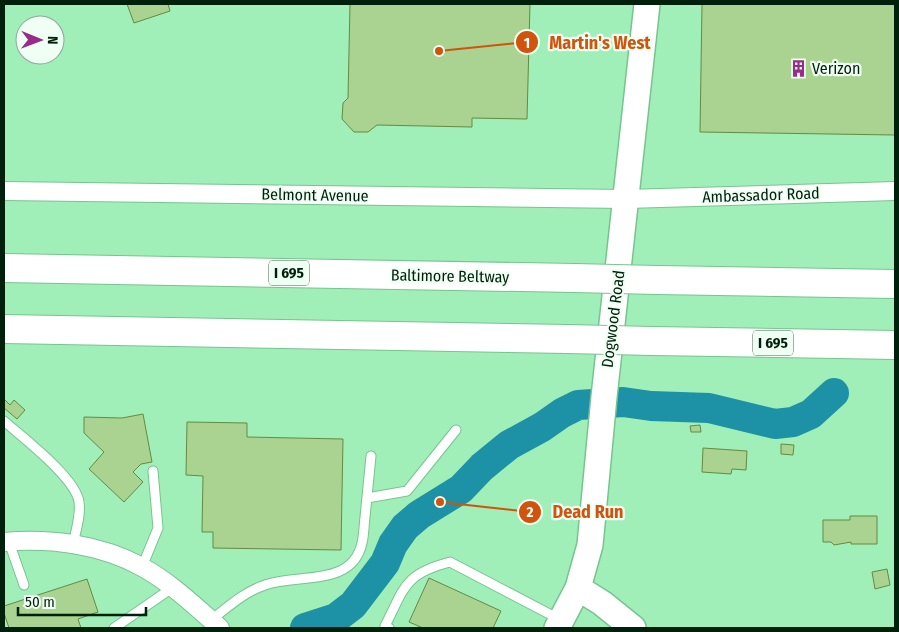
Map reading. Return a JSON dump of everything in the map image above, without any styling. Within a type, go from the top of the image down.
[{"type":"highway","name":"Baltimore Beltway","points":[[4,268],[895,284]]},
{"type":"highway","name":"I 695","points":[[4,329],[895,345]]},
{"type":"main road","name":"Dogwood Road","points":[[559,624],[578,588],[590,545],[603,403],[647,4]]},
{"type":"main road","points":[[578,588],[602,603],[633,628]]},
{"type":"street","name":"Belmont Avenue","points":[[4,191],[626,199]]},
{"type":"street","name":"Ambassador Road","points":[[626,199],[895,191]]},
{"type":"street","points":[[6,542],[46,541],[73,544],[106,552],[142,567],[172,588],[215,624]]},
{"type":"lane","points":[[4,421],[66,477],[76,490],[80,511],[73,544]]},
{"type":"lane","points":[[367,498],[407,491],[456,430]]},
{"type":"lane","points":[[215,624],[251,590],[266,584],[326,576],[341,572],[354,561],[362,544],[371,456]]},
{"type":"lane","points":[[142,567],[158,528],[153,472]]},
{"type":"lane","points":[[6,542],[24,586]]},
{"type":"lane","points":[[389,628],[385,626],[407,582],[417,574],[432,567],[450,562],[559,624]]},
{"type":"lane","points":[[114,628],[172,588]]},
{"type":"building","points":[[127,4],[168,4],[170,11],[134,23]]},
{"type":"building","points":[[350,4],[530,4],[527,119],[472,118],[472,127],[377,125],[368,132],[354,132],[342,119],[343,103],[348,98]]},
{"type":"building","name":"Verizon","points":[[702,4],[895,4],[895,135],[700,132]]},
{"type":"building","points":[[4,399],[10,405],[14,400],[25,410],[17,419],[4,408]]},
{"type":"building","points":[[143,414],[152,462],[141,464],[133,472],[143,482],[124,502],[89,469],[104,452],[84,433],[84,417],[122,418]]},
{"type":"building","points":[[187,422],[247,423],[247,437],[343,439],[341,550],[213,548],[213,532],[202,532],[203,476],[186,475]]},
{"type":"building","points":[[700,425],[701,432],[691,432],[690,426]]},
{"type":"building","points":[[781,444],[794,445],[793,455],[781,454]]},
{"type":"building","points":[[703,448],[747,451],[746,470],[732,469],[731,474],[702,472]]},
{"type":"building","points":[[850,516],[877,516],[877,544],[851,544],[851,542],[834,545],[831,542],[823,542],[823,520],[850,520]]},
{"type":"building","points":[[887,569],[890,585],[875,589],[872,572]]},
{"type":"building","points":[[429,578],[501,611],[493,628],[423,628],[409,622]]},
{"type":"building","points":[[87,579],[98,612],[78,619],[81,628],[9,628],[4,613],[4,606]]},
{"type":"waterway","points":[[305,628],[336,618],[353,605],[385,563],[393,544],[405,527],[419,515],[461,489],[482,467],[509,445],[578,405],[623,402],[651,406],[709,408],[775,424],[793,422],[811,414],[834,393]]},
{"type":"place","name":"Martin's West","points":[[439,51]]},
{"type":"place","name":"Verizon","points":[[798,68]]},
{"type":"place","name":"Dead Run","points":[[440,502]]}]
